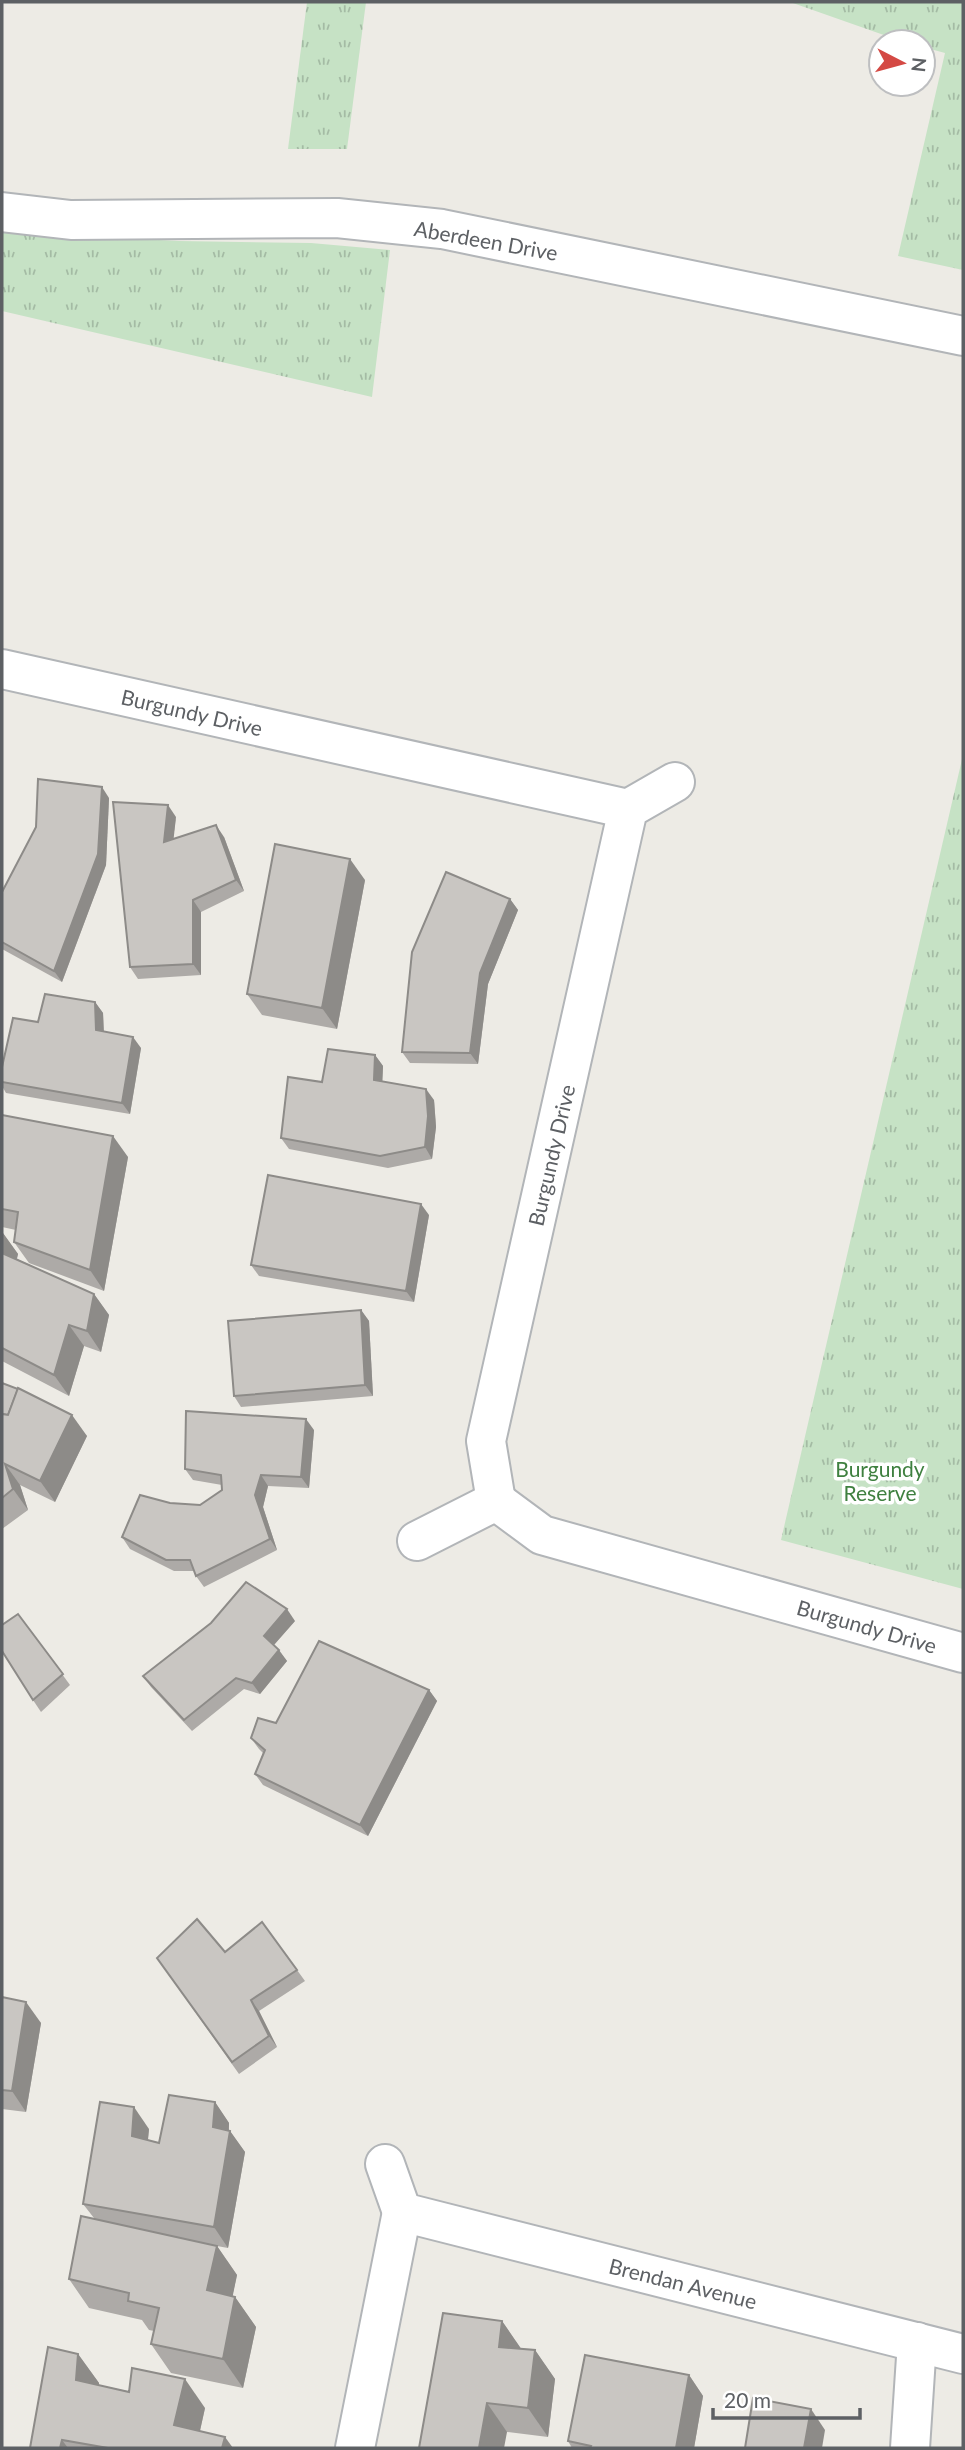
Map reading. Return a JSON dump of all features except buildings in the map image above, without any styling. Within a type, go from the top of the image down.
[{"type":"street","name":"Aberdeen Drive","points":[[2,212],[71,220],[337,218],[442,229],[963,337]]},
{"type":"street","name":"Burgundy Drive","points":[[2,669],[628,809],[486,1441],[496,1501],[542,1535],[963,1653]]},
{"type":"street","points":[[628,809],[675,782]]},
{"type":"street","points":[[417,1541],[496,1501]]},
{"type":"street","points":[[355,2448],[402,2212],[385,2164]]},
{"type":"street","name":"Brendan Avenue","points":[[402,2212],[963,2354]]},
{"type":"street","points":[[910,2448],[916,2342]]},
{"type":"green space","points":[[307,2],[366,2],[347,149],[288,149]]},
{"type":"green space","points":[[790,2],[963,2],[963,270],[898,256],[935,98],[937,98],[945,53],[937,51],[937,28],[867,29]]},
{"type":"green space","points":[[2,232],[179,241],[311,243],[390,250],[372,397],[2,311]]},
{"type":"green space","name":"Burgundy Reserve","points":[[963,755],[963,1589],[781,1540]]}]
